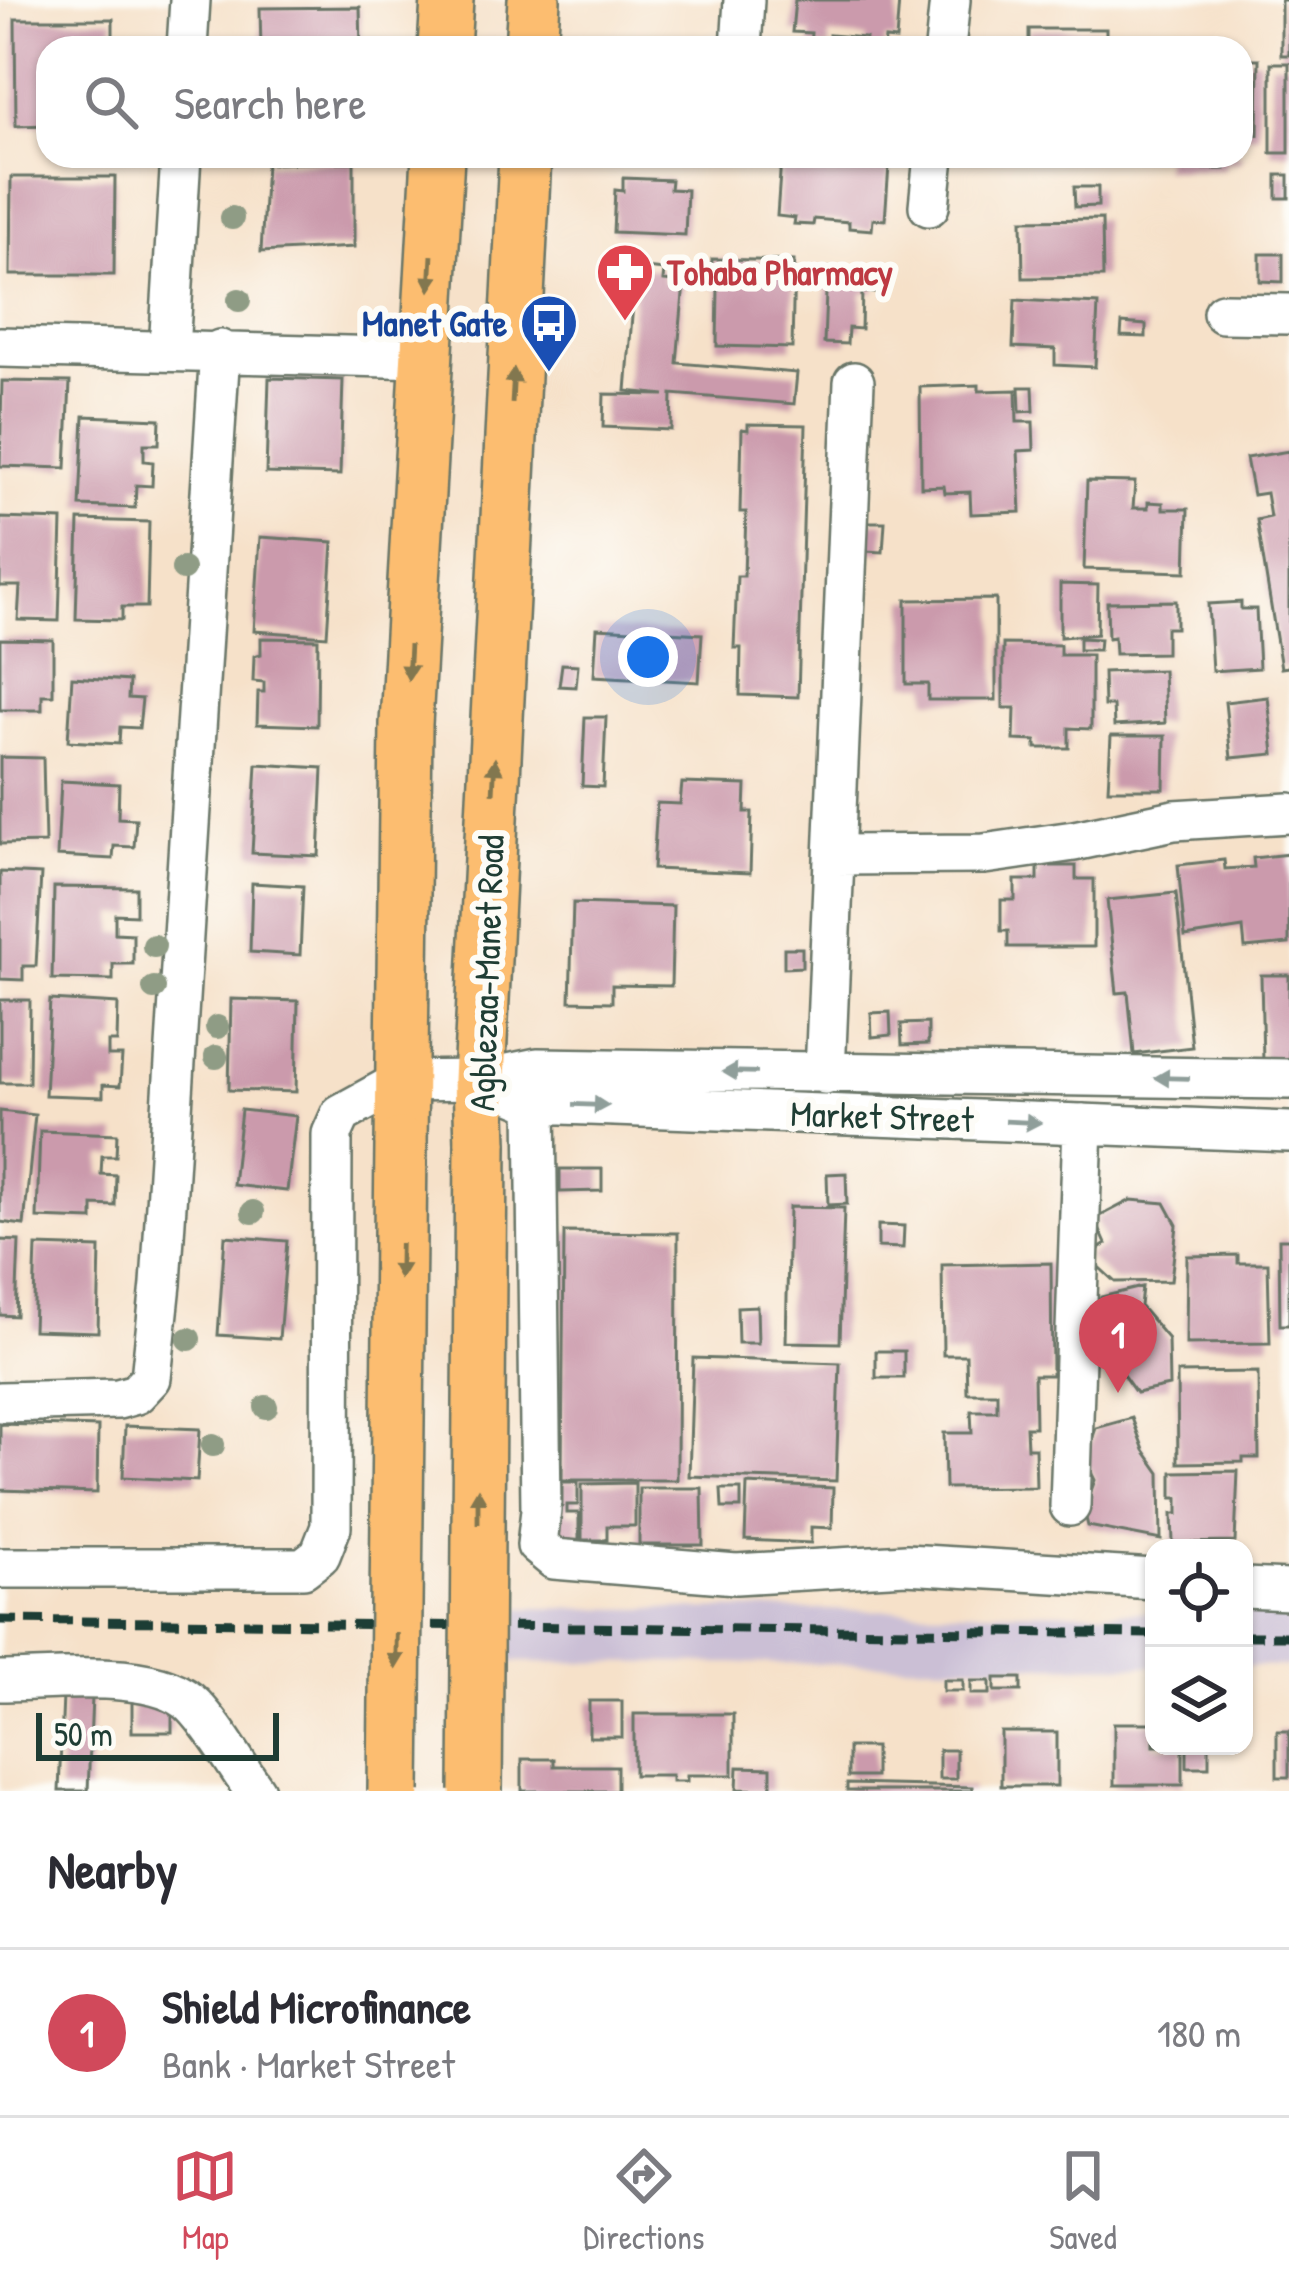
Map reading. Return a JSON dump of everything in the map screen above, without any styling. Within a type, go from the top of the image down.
[{"type":"main road","points":[[445,36],[447,0]]},
{"type":"main road","points":[[532,36],[534,0]]},
{"type":"main road","points":[[394,1791],[406,724],[437,168]]},
{"type":"main road","name":"Agblezaa-Manet Road","points":[[476,1791],[479,1080],[524,168]]},
{"type":"street","points":[[188,36],[190,0]]},
{"type":"street","points":[[742,36],[744,0]]},
{"type":"street","points":[[946,36],[950,0]]},
{"type":"street","points":[[169,349],[180,168]]},
{"type":"street","points":[[929,206],[933,168]]},
{"type":"street","points":[[1222,313],[1289,314]]},
{"type":"street","points":[[0,347],[426,358]]},
{"type":"street","points":[[0,1402],[118,1399],[136,1394],[151,1378],[161,1284],[220,350]]},
{"type":"street","points":[[825,1074],[854,382]]},
{"type":"street","points":[[835,855],[984,854],[1074,842],[1174,820],[1289,812]]},
{"type":"street","name":"Market Street","points":[[401,1081],[479,1080],[537,1068],[1289,1079]]},
{"type":"street","name":"Market Street","points":[[479,1080],[536,1103],[1289,1132]]},
{"type":"street","points":[[0,1568],[303,1568],[320,1555],[331,1527],[332,1134],[341,1114],[401,1081]]},
{"type":"street","points":[[536,1103],[541,1510],[537,1545],[554,1559],[736,1574],[906,1564],[1145,1578]]},
{"type":"street","points":[[1070,1506],[1083,1124]]},
{"type":"street","points":[[1253,1588],[1289,1590]]},
{"type":"street","points":[[0,1681],[121,1681],[169,1688],[193,1704],[255,1791]]},
{"type":"shaded area","points":[[498,1608],[1145,1612],[1145,1666],[508,1662]]},
{"type":"shaded area","points":[[1253,1613],[1289,1613],[1289,1667],[1253,1666]]},
{"type":"building","points":[[795,0],[899,0],[896,36],[792,32]]},
{"type":"building","points":[[1281,0],[1289,0],[1289,55],[1281,55]]},
{"type":"building","points":[[360,7],[361,36],[261,36],[260,8]]},
{"type":"building","points":[[15,19],[113,19],[113,36],[36,36],[36,125],[16,126]]},
{"type":"building","points":[[1029,29],[1106,29],[1106,36],[1029,36]]},
{"type":"building","points":[[1253,59],[1259,59],[1258,135],[1253,135]]},
{"type":"building","points":[[1271,63],[1289,63],[1289,153],[1271,153]]},
{"type":"building","points":[[266,168],[354,168],[354,247],[261,252]]},
{"type":"building","points":[[780,168],[889,168],[885,220],[873,219],[872,230],[814,219],[813,225],[794,224],[795,218],[777,216]]},
{"type":"building","points":[[1277,175],[1289,175],[1289,198],[1277,198]]},
{"type":"building","points":[[11,177],[115,177],[114,275],[10,275]]},
{"type":"building","points":[[623,178],[671,180],[670,189],[687,190],[685,235],[613,232],[615,190],[623,191]]},
{"type":"building","points":[[1074,187],[1098,187],[1098,206],[1075,207]]},
{"type":"building","points":[[1102,219],[1103,277],[1023,278],[1022,220]]},
{"type":"building","points":[[1260,254],[1283,254],[1283,282],[1260,281]]},
{"type":"building","points":[[712,259],[794,261],[792,348],[717,346],[718,288],[711,288]]},
{"type":"building","points":[[636,267],[664,270],[663,281],[684,283],[677,363],[797,373],[794,404],[672,394],[671,430],[603,427],[604,394],[665,395],[626,391]]},
{"type":"building","points":[[827,268],[876,270],[875,293],[862,292],[861,329],[848,328],[847,344],[824,343]]},
{"type":"building","points":[[1015,300],[1098,304],[1095,367],[1055,365],[1055,349],[1013,347]]},
{"type":"building","points":[[1122,323],[1146,325],[1146,337],[1121,336]]},
{"type":"building","points":[[269,378],[343,380],[340,475],[266,473]]},
{"type":"building","points":[[2,381],[70,382],[66,468],[0,466]]},
{"type":"building","points":[[979,385],[979,391],[1016,390],[1017,422],[1033,422],[1034,450],[1018,451],[1021,512],[971,514],[970,492],[921,487],[920,387]]},
{"type":"building","points":[[1019,387],[1033,387],[1034,411],[1020,412]]},
{"type":"building","points":[[84,416],[160,419],[159,444],[144,444],[144,461],[153,462],[152,486],[136,485],[135,508],[80,506]]},
{"type":"building","points":[[748,424],[806,425],[798,697],[740,695],[741,648],[734,648],[737,576],[744,576],[742,429],[748,430]]},
{"type":"building","points":[[1289,451],[1289,667],[1281,668],[1257,520],[1270,517],[1266,493],[1253,495],[1246,458]]},
{"type":"building","points":[[1087,481],[1135,482],[1133,508],[1148,508],[1148,502],[1163,503],[1163,509],[1188,509],[1186,572],[1084,569]]},
{"type":"building","points":[[0,518],[62,520],[59,621],[18,620],[20,586],[0,586]]},
{"type":"building","points":[[79,520],[149,522],[147,607],[122,607],[122,620],[76,619]]},
{"type":"building","points":[[867,522],[885,522],[883,552],[866,551]]},
{"type":"building","points":[[260,537],[333,542],[327,636],[254,631]]},
{"type":"building","points":[[1060,584],[1098,585],[1097,634],[1060,637]]},
{"type":"building","points":[[996,599],[996,700],[928,700],[928,684],[906,684],[906,600]]},
{"type":"building","points":[[1176,601],[1176,628],[1166,628],[1166,653],[1115,654],[1114,637],[1108,638],[1107,602]]},
{"type":"building","points":[[1241,602],[1241,609],[1256,609],[1259,668],[1212,671],[1208,604]]},
{"type":"building","points":[[597,628],[702,634],[699,682],[594,676]]},
{"type":"building","points":[[261,638],[318,639],[317,726],[257,724],[258,692],[264,692],[264,682],[253,681],[254,656],[261,654]]},
{"type":"building","points":[[1079,638],[1100,639],[1099,650],[1079,650]]},
{"type":"building","points":[[0,639],[53,640],[53,695],[42,695],[42,710],[0,710]]},
{"type":"building","points":[[1003,644],[1060,645],[1060,655],[1091,655],[1091,729],[1069,728],[1069,748],[1036,748],[1036,741],[1014,740],[1015,708],[1003,708]]},
{"type":"building","points":[[562,664],[578,665],[576,687],[559,686]]},
{"type":"building","points":[[1163,670],[1165,723],[1114,726],[1113,706],[1104,706],[1103,672]]},
{"type":"building","points":[[72,677],[129,681],[128,698],[142,699],[139,728],[120,727],[119,744],[68,741]]},
{"type":"building","points":[[1268,697],[1274,754],[1231,758],[1225,702]]},
{"type":"building","points":[[585,717],[606,717],[603,787],[582,786]]},
{"type":"building","points":[[1111,736],[1165,736],[1164,789],[1108,789]]},
{"type":"building","points":[[0,757],[43,758],[45,843],[0,844]]},
{"type":"building","points":[[257,764],[323,768],[319,856],[252,853]]},
{"type":"building","points":[[61,781],[119,784],[118,818],[136,819],[134,847],[114,846],[113,859],[57,856]]},
{"type":"building","points":[[682,783],[746,785],[745,812],[752,812],[750,873],[653,869],[657,803],[680,804]]},
{"type":"building","points":[[1289,854],[1289,944],[1245,948],[1243,928],[1185,937],[1178,865],[1224,860],[1225,869],[1254,867],[1253,858]]},
{"type":"building","points":[[1038,866],[1076,866],[1076,879],[1094,879],[1094,947],[1008,947],[1008,931],[1001,931],[1001,900],[1015,900],[1015,880],[1038,880]]},
{"type":"building","points":[[0,872],[41,874],[36,966],[23,966],[23,980],[0,979]]},
{"type":"building","points":[[252,883],[303,886],[300,955],[250,952]]},
{"type":"building","points":[[54,887],[136,888],[136,915],[115,914],[115,933],[133,934],[133,964],[113,964],[113,980],[52,979]]},
{"type":"building","points":[[1176,893],[1192,1047],[1134,1054],[1128,992],[1117,993],[1107,900]]},
{"type":"building","points":[[573,903],[673,906],[671,986],[612,985],[612,1002],[570,1001]]},
{"type":"building","points":[[784,948],[802,948],[802,967],[784,968]]},
{"type":"building","points":[[1261,975],[1289,975],[1289,1061],[1263,1062]]},
{"type":"building","points":[[231,999],[298,1001],[296,1092],[229,1090]]},
{"type":"building","points":[[0,1000],[30,1000],[29,1083],[0,1083]]},
{"type":"building","points":[[50,1000],[118,1004],[117,1042],[108,1042],[108,1056],[122,1056],[120,1086],[103,1085],[103,1097],[45,1095]]},
{"type":"building","points":[[890,1012],[891,1035],[872,1037],[871,1013]]},
{"type":"building","points":[[928,1023],[928,1044],[902,1045],[901,1024]]},
{"type":"building","points":[[241,1110],[296,1116],[287,1191],[233,1185]]},
{"type":"building","points":[[0,1111],[35,1115],[24,1225],[0,1222]]},
{"type":"building","points":[[40,1131],[117,1134],[116,1156],[102,1156],[101,1174],[116,1175],[115,1206],[93,1205],[93,1220],[37,1218]]},
{"type":"building","points":[[560,1169],[602,1169],[602,1191],[560,1192]]},
{"type":"building","points":[[846,1173],[847,1204],[828,1205],[827,1174]]},
{"type":"building","points":[[1131,1200],[1165,1203],[1177,1225],[1171,1281],[1115,1282],[1088,1257],[1106,1244],[1095,1219]]},
{"type":"building","points":[[789,1207],[844,1208],[840,1343],[786,1342]]},
{"type":"building","points":[[878,1225],[904,1226],[903,1248],[878,1247]]},
{"type":"building","points":[[564,1232],[678,1233],[677,1480],[562,1480]]},
{"type":"building","points":[[225,1236],[287,1241],[279,1339],[218,1335]]},
{"type":"building","points":[[1279,1239],[1289,1239],[1289,1325],[1280,1325]]},
{"type":"building","points":[[0,1240],[19,1241],[16,1316],[0,1315]]},
{"type":"building","points":[[36,1246],[100,1248],[98,1332],[33,1330]]},
{"type":"building","points":[[1238,1255],[1238,1263],[1268,1263],[1270,1343],[1186,1344],[1187,1256]]},
{"type":"building","points":[[1051,1263],[1052,1375],[1034,1375],[1035,1427],[1026,1427],[1027,1448],[1035,1448],[1036,1487],[945,1488],[944,1433],[972,1433],[971,1411],[997,1411],[997,1393],[967,1393],[966,1355],[943,1355],[942,1265]]},
{"type":"building","points":[[1142,1287],[1140,1306],[1168,1339],[1169,1386],[1136,1393],[1092,1332],[1101,1297]]},
{"type":"building","points":[[757,1306],[758,1343],[738,1343],[737,1307]]},
{"type":"building","points":[[876,1351],[904,1351],[904,1378],[876,1378]]},
{"type":"building","points":[[693,1358],[840,1363],[836,1481],[689,1476]]},
{"type":"building","points":[[1258,1372],[1259,1458],[1178,1463],[1177,1373]]},
{"type":"building","points":[[1132,1418],[1144,1450],[1160,1473],[1161,1539],[1088,1526],[1084,1510],[1095,1480],[1085,1460],[1096,1428]]},
{"type":"building","points":[[0,1424],[98,1427],[97,1493],[0,1490]]},
{"type":"building","points":[[125,1426],[200,1429],[197,1481],[123,1477]]},
{"type":"building","points":[[1238,1471],[1235,1539],[1173,1539],[1172,1514],[1178,1514],[1178,1498],[1172,1498],[1172,1472]]},
{"type":"building","points":[[562,1482],[578,1482],[578,1505],[567,1505],[567,1513],[579,1513],[579,1547],[546,1547],[545,1507],[562,1507]]},
{"type":"building","points":[[635,1483],[635,1526],[607,1526],[607,1540],[582,1540],[582,1484]]},
{"type":"building","points":[[747,1484],[833,1488],[832,1528],[811,1527],[811,1543],[745,1540]]},
{"type":"building","points":[[639,1488],[702,1488],[703,1545],[639,1545]]},
{"type":"building","points":[[721,1489],[741,1489],[741,1508],[722,1508]]},
{"type":"building","points":[[995,1678],[1021,1678],[1021,1691],[995,1691]]},
{"type":"building","points":[[943,1680],[963,1680],[963,1691],[943,1691]]},
{"type":"building","points":[[971,1681],[990,1681],[990,1694],[971,1694]]},
{"type":"building","points":[[63,1696],[92,1697],[88,1791],[59,1791]]},
{"type":"building","points":[[589,1701],[622,1701],[622,1737],[589,1737]]},
{"type":"building","points":[[132,1702],[160,1702],[172,1708],[172,1732],[132,1732]]},
{"type":"building","points":[[634,1714],[733,1714],[733,1775],[687,1775],[687,1781],[672,1781],[672,1775],[634,1775]]},
{"type":"building","points":[[1114,1723],[1145,1723],[1145,1755],[1183,1755],[1183,1785],[1114,1785]]},
{"type":"building","points":[[1277,1731],[1289,1731],[1289,1777],[1277,1777]]},
{"type":"building","points":[[1001,1732],[1057,1732],[1057,1786],[1001,1786]]},
{"type":"building","points":[[848,1747],[875,1747],[875,1777],[848,1777]]},
{"type":"building","points":[[939,1750],[956,1750],[956,1779],[939,1779]]},
{"type":"building","points":[[1187,1755],[1209,1755],[1209,1767],[1187,1767]]},
{"type":"building","points":[[522,1759],[554,1759],[554,1766],[617,1766],[617,1791],[522,1791]]},
{"type":"building","points":[[738,1767],[771,1768],[771,1790],[737,1789]]},
{"type":"building","points":[[847,1784],[972,1787],[972,1791],[847,1791]]},
{"type":"railway","points":[[0,1620],[1145,1634]]},
{"type":"railway","points":[[1253,1636],[1289,1636]]},
{"type":"place","name":"Tohaba Pharmacy","points":[[625,323]]},
{"type":"place","name":"Manet Gate","points":[[549,374]]},
{"type":"place","name":"Shield Microfinance","points":[[1118,1393]]}]
